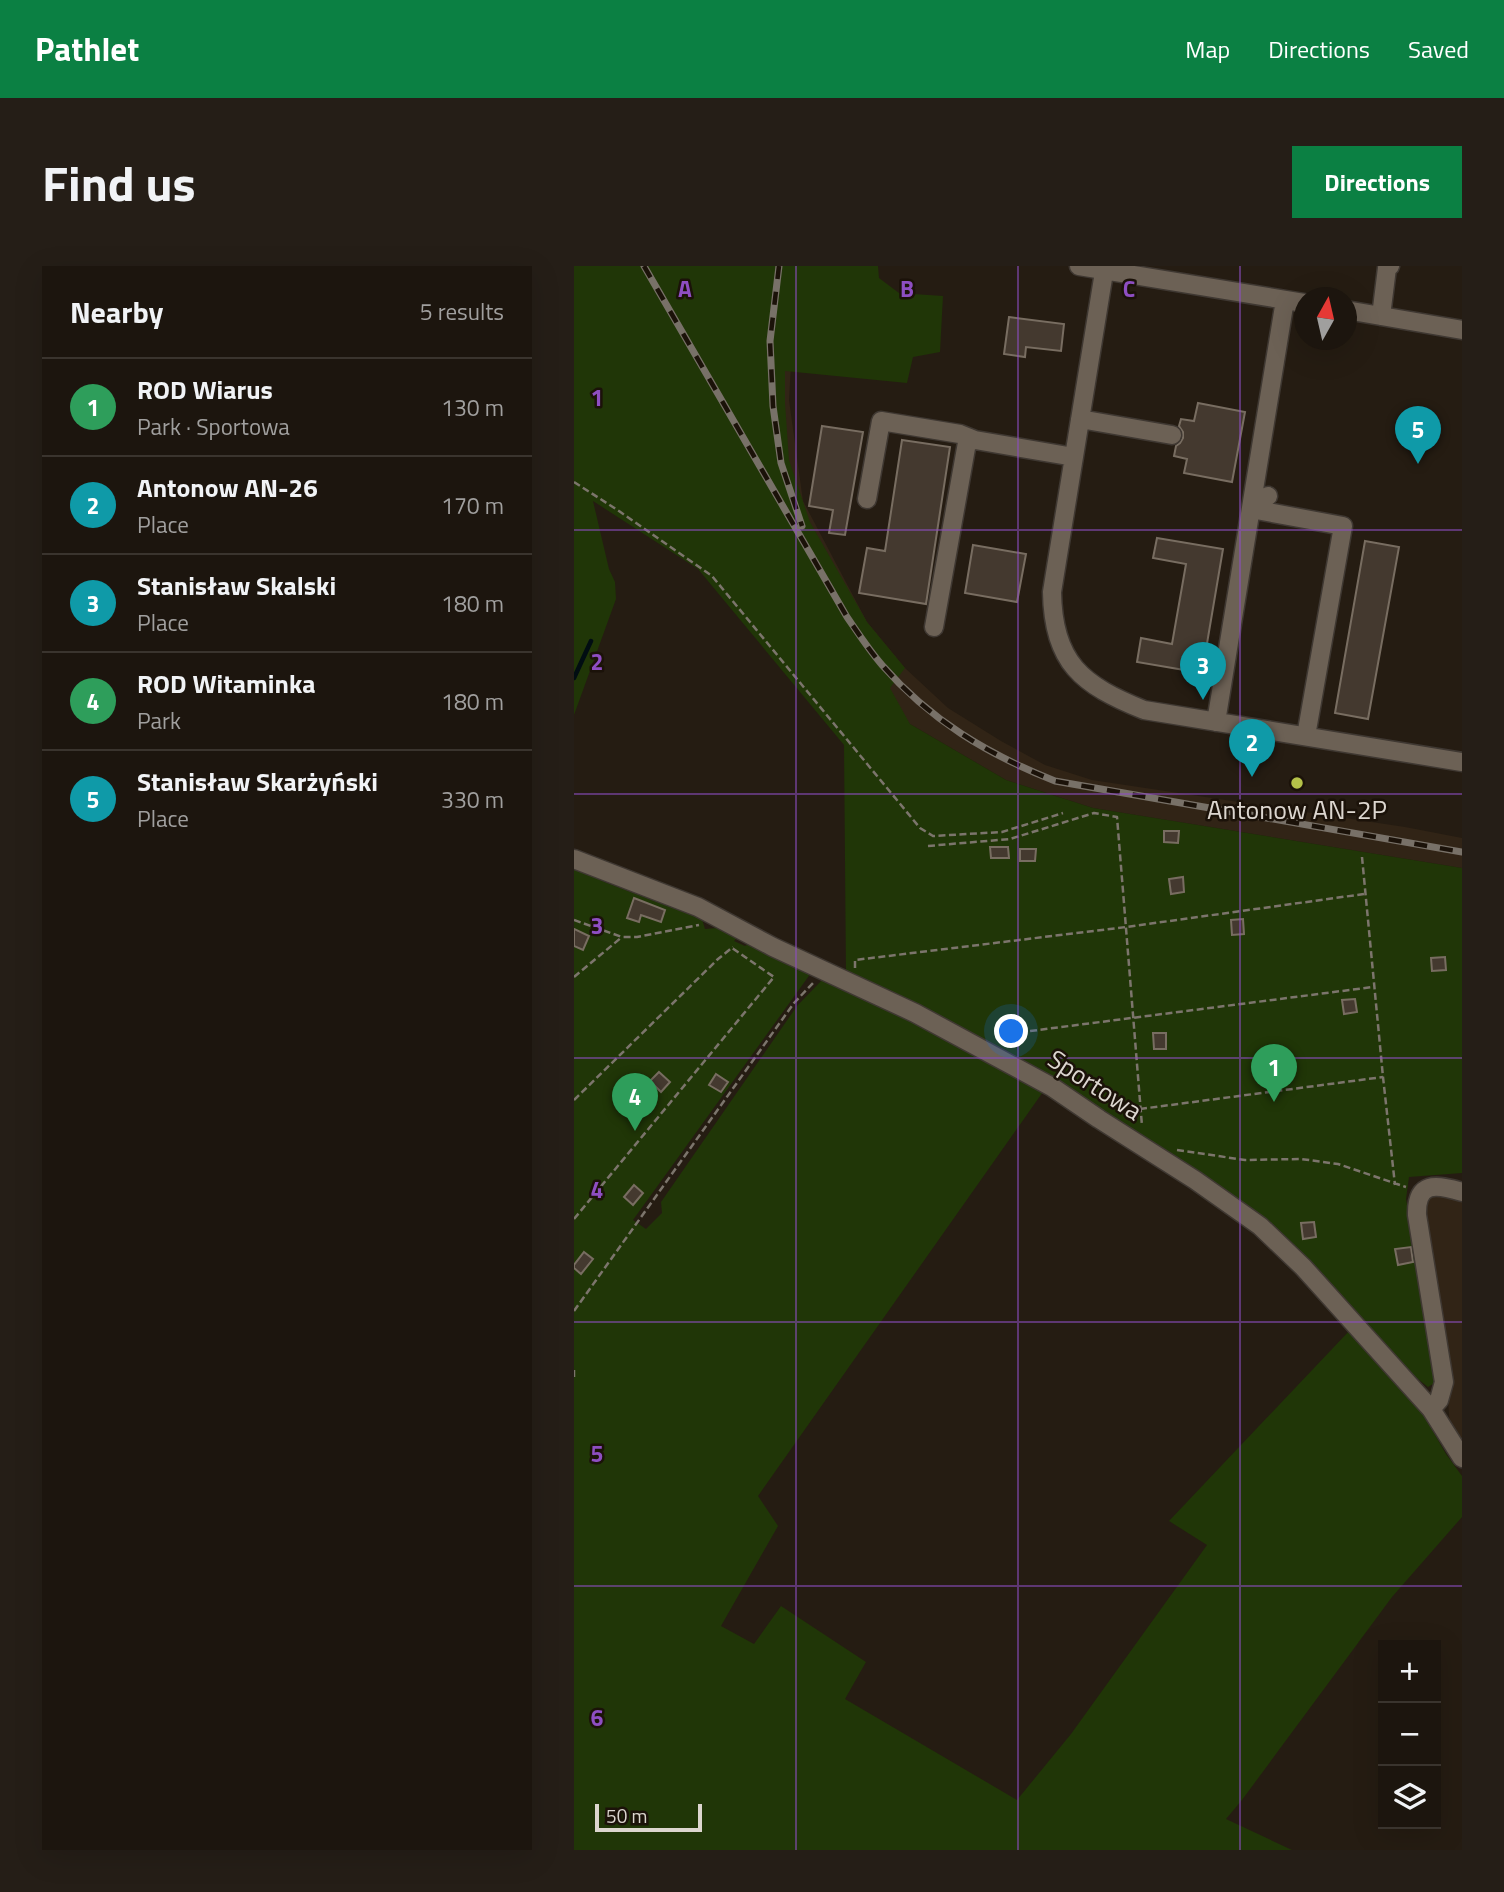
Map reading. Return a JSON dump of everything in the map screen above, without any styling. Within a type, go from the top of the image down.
[{"type":"street","points":[[1079,266],[1105,268],[1294,301]]},
{"type":"street","points":[[1381,316],[1387,268],[1390,266]]},
{"type":"street","points":[[1105,268],[1052,592],[1054,626],[1062,650],[1071,664],[1094,687],[1144,710],[1462,762]]},
{"type":"street","points":[[1216,722],[1285,300]]},
{"type":"street","points":[[1357,312],[1462,330]]},
{"type":"street","points":[[1080,419],[1172,435]]},
{"type":"street","points":[[867,499],[881,421],[1074,457]]},
{"type":"street","points":[[933,627],[968,437]]},
{"type":"street","points":[[1251,509],[1268,496]]},
{"type":"street","points":[[1251,509],[1343,526],[1306,736]]},
{"type":"street","name":"Sportowa","points":[[574,859],[698,907],[773,947],[915,1013],[1052,1087],[1195,1180],[1260,1226],[1303,1267],[1431,1409],[1462,1458]]},
{"type":"street","points":[[1431,1409],[1439,1400],[1444,1382],[1417,1203],[1420,1194],[1427,1189],[1445,1188],[1462,1192]]},
{"type":"path","points":[[574,482],[712,576],[920,828],[933,836],[1002,832],[1063,813]]},
{"type":"path","points":[[928,846],[1010,839],[1094,813],[1117,817],[1143,1134]]},
{"type":"path","points":[[1362,857],[1395,1185]]},
{"type":"path","points":[[855,969],[855,960],[1126,927],[1364,894]]},
{"type":"path","points":[[574,920],[622,937],[637,937],[703,924]]},
{"type":"path","points":[[574,977],[622,937]]},
{"type":"path","points":[[574,1100],[718,959],[738,943]]},
{"type":"path","points":[[574,1219],[774,978],[732,948]]},
{"type":"path","points":[[574,1311],[794,1003],[824,971]]},
{"type":"path","points":[[1003,1048],[1007,1034],[1374,987]]},
{"type":"path","points":[[1139,1109],[1383,1077]]},
{"type":"path","points":[[1172,1149],[1245,1160],[1301,1159],[1338,1164],[1407,1187]]},
{"type":"path","points":[[574,1370],[574,1378]]},
{"type":"shaded area","points":[[659,266],[792,347],[789,400],[803,501],[867,622],[905,668],[948,708],[1045,765],[1092,780],[1462,838],[1462,868],[1093,808],[1006,780],[910,724],[867,679]]},
{"type":"shaded area","points":[[1435,1195],[1462,1202],[1462,1456],[1450,1429],[1421,1215],[1424,1201]]},
{"type":"green space","points":[[574,266],[878,266],[879,278],[899,293],[943,296],[940,352],[913,357],[907,383],[785,371],[789,460],[810,522],[867,622],[905,668],[890,688],[910,724],[1006,780],[1093,808],[1462,868],[1462,1173],[1409,1177],[1406,1199],[1437,1372],[1436,1382],[1428,1387],[1413,1375],[1362,1325],[1158,1149],[1006,1050],[986,1043],[846,975],[844,745],[698,569],[593,501],[609,569],[615,582],[616,599],[574,715]]},
{"type":"green space","points":[[574,868],[702,919],[705,929],[717,928],[737,938],[734,941],[745,946],[750,943],[811,973],[633,1220],[646,1229],[662,1213],[661,1202],[797,1006],[823,979],[869,996],[1045,1089],[758,1496],[778,1526],[721,1626],[754,1644],[781,1606],[866,1662],[845,1699],[1017,1800],[1071,1734],[1207,1545],[1169,1521],[1351,1329],[1419,1407],[1462,1476],[1462,1517],[1392,1597],[1226,1819],[1292,1850],[574,1850]]},
{"type":"building","points":[[1009,317],[1064,324],[1061,351],[1026,347],[1025,357],[1004,354]]},
{"type":"building","points":[[1198,403],[1245,412],[1232,482],[1184,473],[1187,459],[1174,456],[1176,446],[1183,438],[1179,426],[1181,419],[1194,421]]},
{"type":"building","points":[[822,426],[863,432],[845,535],[829,533],[833,510],[809,506]]},
{"type":"building","points":[[902,440],[950,447],[926,604],[859,593],[867,548],[885,551]]},
{"type":"building","points":[[1157,538],[1223,549],[1202,673],[1137,662],[1141,638],[1172,644],[1186,564],[1153,558]]},
{"type":"building","points":[[1365,541],[1399,547],[1368,719],[1335,713]]},
{"type":"building","points":[[973,545],[1026,554],[1017,602],[965,593]]},
{"type":"building","points":[[1164,831],[1179,831],[1178,843],[1164,842]]},
{"type":"building","points":[[990,847],[1008,847],[1009,858],[991,858]]},
{"type":"building","points":[[1020,849],[1036,849],[1035,861],[1020,861]]},
{"type":"building","points":[[1183,877],[1184,892],[1171,894],[1169,879]]},
{"type":"building","points":[[634,898],[665,910],[661,922],[641,915],[639,922],[627,918]]},
{"type":"building","points":[[1243,919],[1244,934],[1232,935],[1231,920]]},
{"type":"building","points":[[574,929],[589,936],[583,950],[574,946]]},
{"type":"building","points":[[1445,957],[1446,970],[1432,971],[1431,958]]},
{"type":"building","points":[[1355,999],[1357,1012],[1344,1014],[1342,1000]]},
{"type":"building","points":[[1153,1033],[1166,1033],[1166,1049],[1154,1049]]},
{"type":"building","points":[[659,1072],[670,1082],[661,1092],[650,1081]]},
{"type":"building","points":[[716,1074],[728,1082],[721,1092],[709,1085]]},
{"type":"building","points":[[634,1185],[643,1193],[633,1205],[624,1197]]},
{"type":"building","points":[[1314,1222],[1316,1237],[1303,1239],[1301,1223]]},
{"type":"building","points":[[1411,1247],[1413,1262],[1398,1265],[1395,1249]]},
{"type":"building","points":[[584,1252],[593,1259],[581,1274],[574,1265]]},
{"type":"waterway","points":[[574,678],[591,641]]},
{"type":"railway","points":[[644,266],[847,617],[900,685],[940,719],[983,747],[1055,781],[1462,852]]},
{"type":"railway","points":[[779,266],[770,341],[773,406],[781,463],[802,526]]},
{"type":"place","name":"Stanisław Skarżyński","points":[[1418,464]]},
{"type":"place","name":"Stanisław Skalski","points":[[1203,700]]},
{"type":"place","name":"Antonow AN-26","points":[[1252,777]]},
{"type":"place","name":"Antonow AN-2P","points":[[1297,783]]},
{"type":"place","name":"ROD Wiarus","points":[[1274,1102]]},
{"type":"place","name":"ROD Witaminka","points":[[635,1131]]}]
